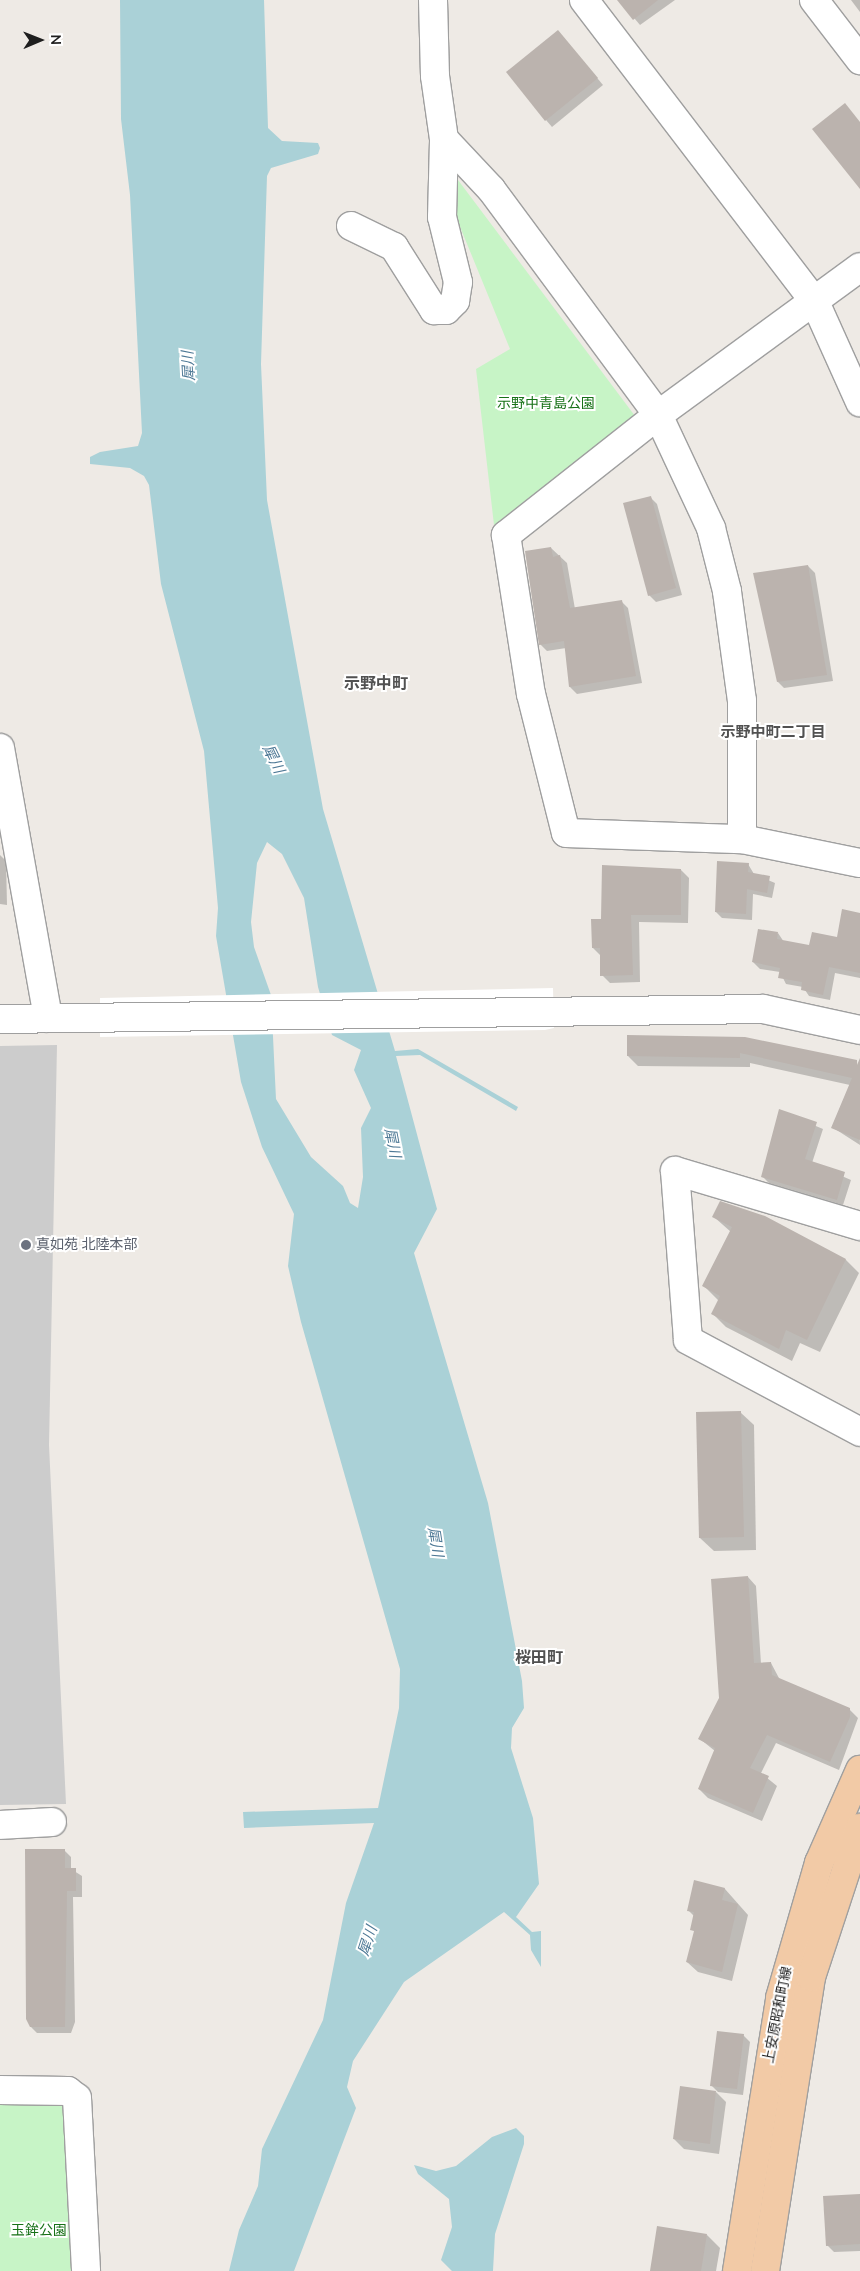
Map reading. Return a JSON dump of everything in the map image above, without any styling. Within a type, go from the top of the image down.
[{"type":"main road","name":"上安原昭和町線","points":[[737,2271],[780,1998],[819,1863],[860,1770]]},
{"type":"main road","name":"上安原昭和町線","points":[[765,2271],[811,1977],[860,1828]]},
{"type":"street","points":[[351,226],[394,247],[434,310],[446,310],[456,301],[458,282],[442,217],[444,138],[435,76],[433,0]]},
{"type":"street","points":[[584,0],[815,302],[860,402]]},
{"type":"street","points":[[814,0],[860,60]]},
{"type":"street","points":[[444,138],[491,189],[658,415],[711,528],[727,591],[742,701],[742,839]]},
{"type":"street","points":[[860,267],[815,302],[658,415],[506,535],[531,694],[566,833],[742,839],[860,863]]},
{"type":"street","points":[[0,748],[48,1018]]},
{"type":"street","points":[[0,1020],[553,1009],[763,1008],[860,1030]]},
{"type":"street","points":[[859,1221],[674,1171],[688,1340],[860,1432]]},
{"type":"street","points":[[0,1825],[52,1822]]},
{"type":"street","points":[[0,2090],[68,2091],[77,2098],[86,2271]]},
{"type":"shaded area","name":"真如苑 北陸本部","points":[[57,1045],[49,1445],[66,1804],[0,1805],[0,1046]]},
{"type":"green space","name":"示野中青島公園","points":[[434,148],[635,416],[494,525],[476,369],[510,349],[445,190]]},
{"type":"green space","name":"玉鉾公園","points":[[62,2099],[72,2109],[79,2271],[0,2271],[0,2100]]},
{"type":"water","name":"犀川","points":[[120,0],[264,0],[268,128],[282,141],[318,143],[320,148],[318,154],[271,168],[267,176],[261,364],[267,500],[323,809],[395,1051],[418,1049],[518,1107],[516,1111],[420,1055],[396,1056],[437,1209],[414,1253],[488,1503],[522,1681],[524,1708],[512,1728],[511,1748],[533,1818],[539,1884],[516,1917],[532,1932],[541,1931],[541,1967],[531,1950],[530,1935],[504,1912],[404,1982],[353,2061],[347,2087],[356,2108],[294,2271],[229,2271],[239,2230],[258,2186],[262,2149],[323,2020],[346,1903],[374,1823],[244,1828],[243,1812],[378,1808],[399,1708],[400,1669],[301,1322],[288,1266],[294,1214],[262,1147],[241,1082],[216,936],[218,908],[204,751],[161,584],[149,485],[144,476],[130,468],[90,464],[90,457],[100,452],[138,446],[142,433],[130,195],[121,119]],"holes":[[[267,842],[282,854],[304,898],[318,987],[332,1035],[361,1050],[354,1070],[371,1108],[361,1128],[363,1177],[358,1208],[350,1203],[343,1186],[311,1157],[276,1099],[271,995],[254,947],[251,922],[257,863]]]},
{"type":"water","points":[[516,2128],[524,2136],[524,2144],[495,2234],[493,2271],[452,2271],[441,2260],[452,2227],[449,2199],[418,2174],[414,2165],[436,2171],[456,2166],[492,2137]]},
{"type":"pier","points":[[553,988],[554,1028],[545,1030],[100,1037],[100,998]]},
{"type":"building","points":[[617,0],[658,0],[633,20]]},
{"type":"building","points":[[558,30],[598,78],[545,121],[506,72]]},
{"type":"building","points":[[845,103],[860,122],[860,189],[812,129]]},
{"type":"building","points":[[651,496],[676,588],[648,596],[623,503]]},
{"type":"building","points":[[551,547],[553,557],[560,555],[570,608],[622,600],[636,676],[569,687],[564,641],[539,645],[525,551]]},
{"type":"building","points":[[808,565],[827,675],[777,682],[753,573]]},
{"type":"building","points":[[717,861],[749,863],[748,872],[770,876],[767,893],[747,889],[746,914],[715,912]]},
{"type":"building","points":[[602,865],[681,869],[681,915],[631,915],[633,975],[600,976],[600,948],[592,948],[591,919],[601,919]]},
{"type":"building","points":[[842,909],[860,913],[860,973],[829,967],[823,995],[801,990],[802,982],[778,978],[780,968],[752,962],[758,929],[778,932],[777,939],[809,945],[812,932],[837,937]]},
{"type":"building","points":[[627,1035],[745,1037],[857,1060],[857,1065],[860,1058],[860,1140],[831,1128],[852,1078],[740,1053],[740,1058],[627,1056]]},
{"type":"building","points":[[779,1109],[817,1122],[805,1159],[845,1172],[837,1200],[761,1177]]},
{"type":"building","points":[[720,1201],[765,1216],[846,1259],[807,1340],[786,1330],[779,1349],[711,1314],[720,1296],[702,1286],[732,1227],[712,1217]]},
{"type":"building","points":[[741,1411],[744,1537],[699,1538],[696,1412]]},
{"type":"building","points":[[748,1576],[754,1663],[771,1662],[772,1675],[850,1708],[850,1717],[830,1762],[767,1735],[750,1768],[769,1776],[753,1813],[698,1789],[715,1748],[698,1739],[719,1698],[711,1579]]},
{"type":"building","points":[[25,1849],[65,1849],[65,1868],[76,1868],[76,1891],[67,1891],[65,2027],[30,2027],[26,2019]]},
{"type":"building","points":[[694,1880],[725,1888],[722,1900],[738,1904],[722,1972],[686,1962],[694,1931],[690,1930],[694,1912],[687,1911]]},
{"type":"building","points":[[717,2031],[744,2034],[737,2089],[710,2086]]},
{"type":"building","points":[[680,2086],[716,2091],[710,2144],[673,2139]]},
{"type":"building","points":[[860,2194],[860,2244],[826,2246],[823,2196]]},
{"type":"building","points":[[657,2226],[707,2234],[701,2271],[650,2271]]},
{"type":"place","name":"真如苑 北陸本部","points":[[26,1245]]},
{"type":"district","name":"示野中町","points":[[376,684]]},
{"type":"district","name":"示野中町二丁目","points":[[773,733]]},
{"type":"district","name":"桜田町","points":[[539,1658]]}]
